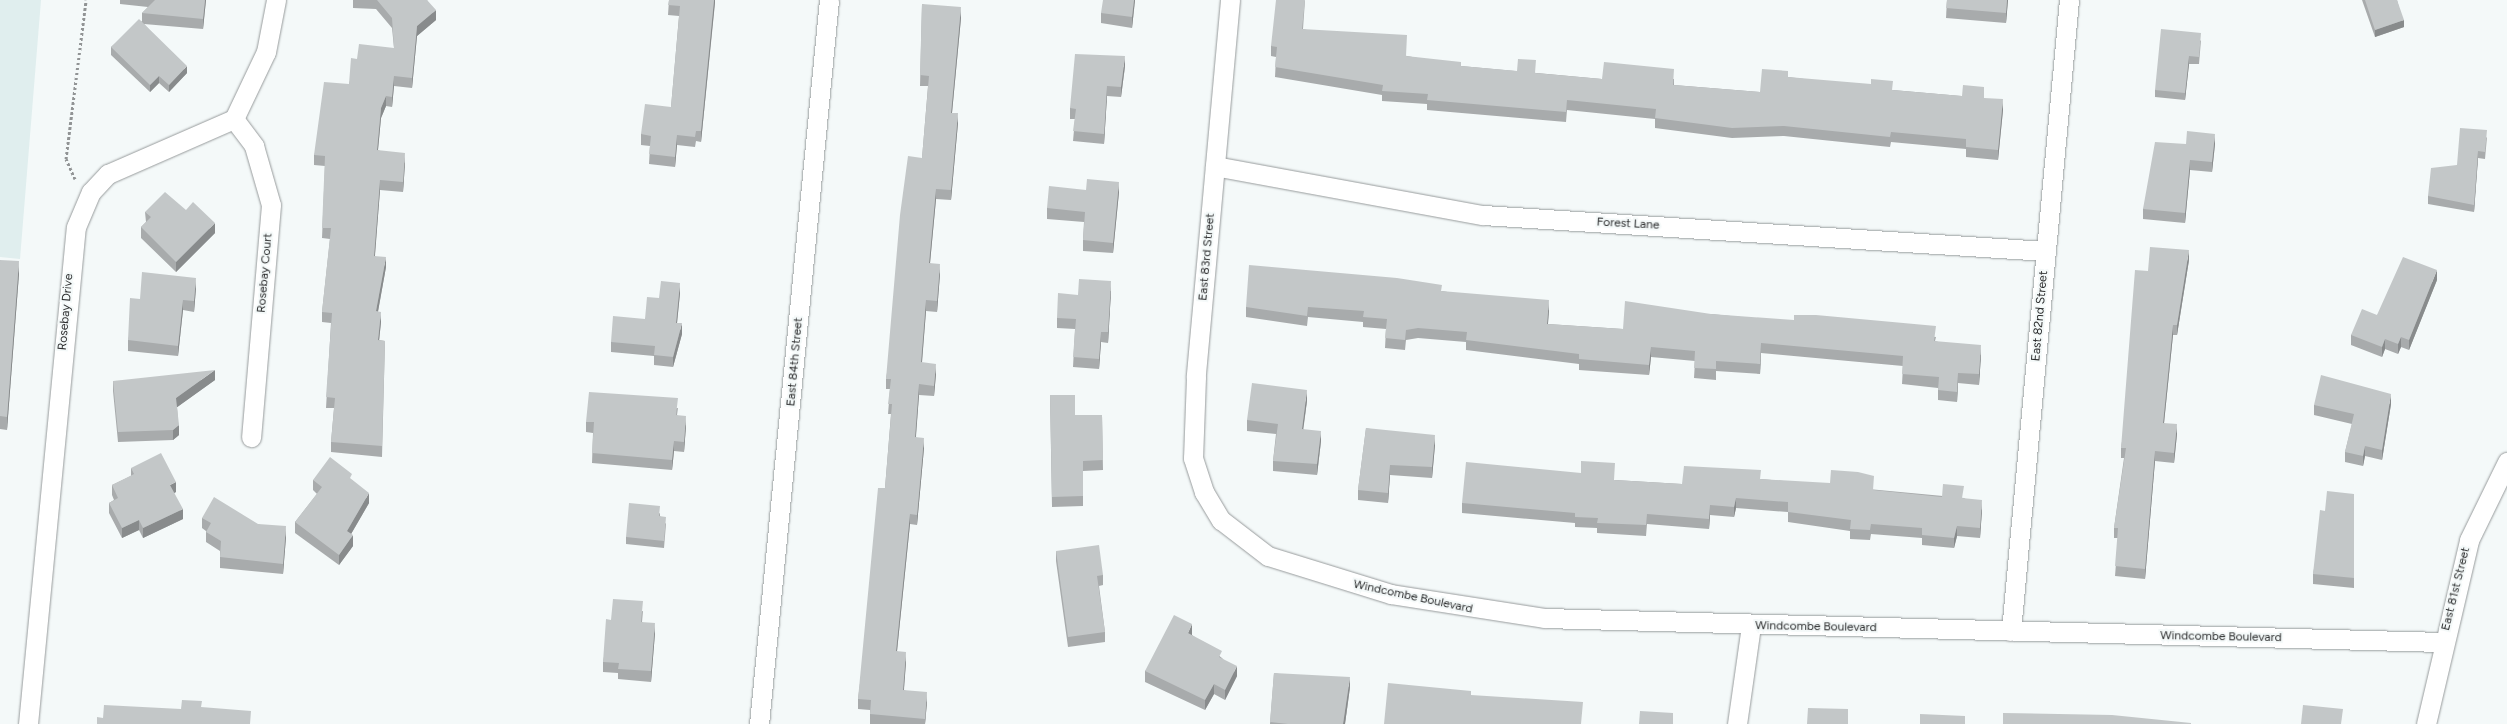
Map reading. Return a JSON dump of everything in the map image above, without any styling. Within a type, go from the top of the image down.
[{"type":"street","points":[[234,119],[266,52],[276,0]]},
{"type":"street","name":"East 84th Street","points":[[759,724],[829,0]]},
{"type":"street","name":"East 83rd Street","points":[[1216,510],[1200,482],[1192,434],[1230,0]]},
{"type":"street","name":"East 82nd Street","points":[[2011,631],[2069,0]]},
{"type":"street","name":"Rosebay Drive","points":[[28,724],[72,248],[91,192],[108,174],[234,119]]},
{"type":"street","name":"Rosebay Court","points":[[234,119],[254,146],[271,205],[251,436]]},
{"type":"street","name":"Forest Lane","points":[[1215,166],[1490,216],[2046,251]]},
{"type":"street","name":"East 81st Street","points":[[2426,724],[2443,642],[2469,540],[2507,462]]},
{"type":"street","name":"Windcombe Boulevard","points":[[1216,510],[1241,539],[1273,558],[1406,597],[1544,618],[1751,626],[2443,642]]},
{"type":"street","points":[[1737,724],[1751,626]]},
{"type":"path","points":[[86,0],[66,159],[71,175],[91,192]]},
{"type":"shaded area","points":[[0,0],[41,0],[20,259],[0,257]]},
{"type":"building","points":[[155,0],[205,0],[203,19],[142,13]]},
{"type":"building","points":[[377,0],[427,0],[436,10],[417,26],[412,78],[394,76],[392,97],[386,96],[381,108],[377,150],[405,153],[403,182],[380,180],[374,256],[386,257],[376,311],[381,312],[378,340],[385,341],[382,446],[331,442],[335,398],[326,397],[332,313],[322,312],[331,228],[322,228],[325,156],[314,155],[324,82],[349,84],[351,58],[357,59],[359,44],[394,48],[392,18]]},
{"type":"building","points":[[669,0],[714,0],[701,131],[696,131],[695,137],[677,135],[675,157],[649,154],[651,136],[641,134],[645,104],[671,107],[680,6],[668,5]]},
{"type":"building","points":[[1103,0],[1134,0],[1132,17],[1101,13]]},
{"type":"building","points":[[1276,0],[1305,0],[1302,29],[1407,35],[1406,56],[1461,62],[1461,66],[1517,71],[1518,59],[1536,60],[1535,73],[1602,79],[1604,62],[1674,69],[1673,85],[1760,92],[1762,69],[1788,71],[1788,77],[1871,84],[1871,79],[1893,81],[1892,90],[1962,96],[1963,85],[1984,87],[1984,98],[2003,99],[1998,150],[1966,147],[1966,139],[1891,132],[1890,137],[1784,126],[1732,128],[1655,118],[1656,109],[1567,100],[1566,112],[1427,100],[1428,94],[1382,91],[1383,85],[1275,67],[1277,47],[1271,46]]},
{"type":"building","points":[[1947,0],[2007,0],[2006,13],[1946,8]]},
{"type":"building","points":[[2365,0],[2397,0],[2404,20],[2375,30]]},
{"type":"building","points":[[922,4],[961,7],[951,113],[958,113],[951,190],[936,189],[929,263],[940,264],[937,301],[926,300],[921,362],[936,364],[934,386],[919,384],[915,437],[924,438],[917,515],[910,514],[896,651],[906,652],[903,690],[927,692],[925,719],[870,714],[871,700],[858,699],[878,488],[885,488],[892,404],[888,404],[891,379],[886,379],[900,215],[908,156],[922,158],[929,76],[920,75]]},
{"type":"building","points":[[139,19],[187,66],[169,85],[159,76],[150,85],[111,47]]},
{"type":"building","points":[[2161,29],[2201,33],[2199,57],[2189,56],[2185,93],[2155,90]]},
{"type":"building","points":[[1075,54],[1125,56],[1121,87],[1107,86],[1104,134],[1073,131],[1076,109],[1070,108]]},
{"type":"building","points":[[2460,128],[2487,130],[2485,152],[2478,151],[2474,205],[2428,196],[2431,168],[2457,165]]},
{"type":"building","points":[[2187,131],[2215,134],[2212,162],[2190,160],[2185,213],[2143,209],[2155,142],[2186,144]]},
{"type":"building","points":[[1087,179],[1119,182],[1113,243],[1083,240],[1085,212],[1047,208],[1049,186],[1086,190]]},
{"type":"building","points":[[165,192],[186,210],[193,202],[215,223],[176,262],[141,227],[151,217],[145,212]]},
{"type":"building","points":[[2150,247],[2189,250],[2177,325],[2173,325],[2163,423],[2177,424],[2174,453],[2155,451],[2145,569],[2115,566],[2118,528],[2114,528],[2126,448],[2121,448],[2135,270],[2148,271]]},
{"type":"building","points":[[2403,257],[2437,270],[2409,340],[2401,337],[2398,344],[2385,339],[2382,347],[2351,335],[2362,309],[2377,315]]},
{"type":"building","points":[[0,260],[19,261],[7,417],[0,416]]},
{"type":"building","points":[[1249,265],[1397,278],[1442,285],[1441,291],[1549,300],[1547,324],[1623,329],[1625,301],[1711,314],[1794,320],[1794,315],[1816,315],[1936,326],[1934,341],[1981,345],[1979,374],[1958,373],[1957,392],[1938,390],[1939,377],[1902,374],[1903,356],[1761,343],[1760,364],[1716,361],[1716,369],[1694,368],[1695,351],[1651,347],[1649,365],[1579,359],[1579,354],[1466,340],[1467,332],[1418,328],[1406,330],[1405,340],[1385,338],[1387,319],[1363,317],[1364,311],[1308,307],[1307,316],[1246,307]]},
{"type":"building","points":[[142,272],[196,278],[194,301],[183,300],[178,346],[128,340],[130,298],[140,299]]},
{"type":"building","points":[[1079,279],[1111,281],[1108,332],[1101,332],[1099,359],[1073,357],[1076,319],[1057,318],[1058,293],[1078,295]]},
{"type":"building","points":[[661,281],[680,283],[676,323],[682,323],[673,357],[654,355],[655,346],[611,342],[613,316],[645,319],[647,297],[659,298]]},
{"type":"building","points":[[215,370],[176,398],[179,425],[173,430],[118,432],[113,381]]},
{"type":"building","points":[[2321,375],[2391,394],[2382,450],[2365,446],[2363,456],[2345,452],[2354,414],[2314,405]]},
{"type":"building","points":[[1252,383],[1307,390],[1302,429],[1321,431],[1317,464],[1273,461],[1278,424],[1247,420]]},
{"type":"building","points":[[589,392],[678,398],[676,415],[686,416],[684,442],[674,441],[672,460],[592,453],[594,422],[586,422]]},
{"type":"building","points":[[1050,395],[1075,395],[1075,415],[1102,415],[1103,460],[1083,461],[1083,496],[1052,497]]},
{"type":"building","points":[[1366,428],[1435,435],[1432,467],[1390,465],[1388,493],[1358,490]]},
{"type":"building","points":[[161,453],[176,482],[170,485],[183,509],[143,528],[139,520],[122,528],[109,503],[118,498],[112,485],[134,474],[131,468]]},
{"type":"building","points":[[330,457],[352,474],[350,478],[369,493],[347,531],[353,535],[339,555],[295,522],[322,487],[313,480]]},
{"type":"building","points":[[1581,461],[1615,463],[1614,480],[1682,484],[1684,466],[1761,470],[1760,479],[1830,483],[1831,470],[1858,472],[1874,476],[1873,490],[1942,497],[1943,484],[1964,486],[1962,498],[1982,500],[1980,528],[1957,526],[1954,538],[1922,535],[1922,528],[1871,524],[1870,530],[1850,529],[1851,520],[1788,512],[1788,502],[1736,498],[1734,507],[1710,505],[1709,519],[1647,514],[1646,525],[1597,523],[1598,518],[1575,517],[1575,513],[1462,503],[1466,462],[1581,473]]},
{"type":"building","points":[[2327,491],[2354,494],[2354,578],[2313,574],[2320,510],[2325,511]]},
{"type":"building","points":[[214,497],[258,524],[286,526],[283,564],[220,557],[221,541],[206,532],[211,523],[202,518]]},
{"type":"building","points":[[629,503],[660,506],[659,516],[666,517],[664,541],[626,537]]},
{"type":"building","points":[[1099,545],[1103,575],[1097,576],[1105,632],[1068,637],[1056,551]]},
{"type":"building","points":[[613,599],[643,601],[641,622],[655,623],[651,671],[618,669],[619,663],[603,662],[606,619],[611,620]]},
{"type":"building","points":[[1174,615],[1192,624],[1188,633],[1222,651],[1219,657],[1237,666],[1225,690],[1214,684],[1205,700],[1145,671]]},
{"type":"building","points":[[1274,673],[1350,677],[1343,724],[1288,724],[1270,722]]},
{"type":"building","points":[[1388,683],[1471,691],[1471,695],[1583,702],[1581,724],[1384,724]]},
{"type":"building","points":[[182,700],[202,701],[201,707],[251,711],[250,724],[97,724],[97,717],[103,718],[104,705],[181,709]]},
{"type":"building","points":[[2303,705],[2343,709],[2341,724],[2301,724]]},
{"type":"building","points":[[1808,708],[1848,709],[1848,724],[1807,724]]},
{"type":"building","points":[[1640,711],[1673,713],[1673,724],[1639,724]]},
{"type":"building","points":[[2003,713],[2112,715],[2191,724],[2003,724]]},
{"type":"building","points":[[1920,714],[1965,716],[1965,724],[1920,724]]}]
